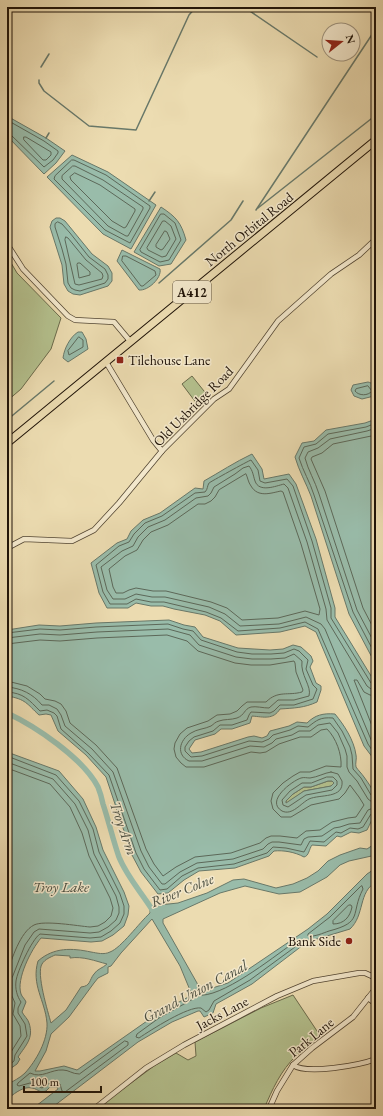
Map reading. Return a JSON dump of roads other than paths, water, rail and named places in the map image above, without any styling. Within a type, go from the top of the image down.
[{"type":"main road","name":"North Orbital Road","points":[[7,443],[376,140]]},
{"type":"street","name":"Old Uxbridge Road","points":[[7,548],[24,539],[72,541],[94,530],[119,503],[162,451],[214,399],[229,390],[278,321],[331,274],[359,256],[376,239]]},
{"type":"street","points":[[7,244],[23,269],[68,316],[75,320],[114,322],[130,341]]},
{"type":"street","points":[[106,362],[153,440],[162,451]]},
{"type":"street","name":"Jacks Lane","points":[[94,1109],[146,1068],[184,1045],[278,996],[314,982],[359,973],[365,973],[376,978]]},
{"type":"street","name":"Park Lane","points":[[269,1109],[277,1091],[293,1065],[312,1048],[354,1017],[376,988]]},
{"type":"street","points":[[368,998],[376,1004]]},
{"type":"street","points":[[293,1065],[300,1069],[309,1070],[357,1065],[376,1059]]},
{"type":"water","points":[[7,116],[46,138],[65,151],[56,163],[44,174],[7,136]]},
{"type":"water","points":[[72,155],[108,172],[156,205],[131,249],[103,234],[47,177]]},
{"type":"water","points":[[161,207],[177,220],[186,240],[171,264],[159,266],[134,252]]},
{"type":"water","points":[[56,218],[60,218],[65,221],[92,254],[108,266],[112,273],[112,281],[108,286],[80,295],[73,294],[68,291],[64,284],[62,265],[50,227],[52,221]]},
{"type":"water","points":[[122,250],[160,269],[157,280],[143,290],[139,290],[117,261]]},
{"type":"water","points":[[78,332],[82,332],[86,339],[88,349],[68,362],[63,358],[65,351],[70,340]]},
{"type":"water","points":[[368,382],[375,388],[376,392],[374,396],[362,399],[354,396],[351,390],[353,385]]},
{"type":"water","points":[[376,419],[376,665],[349,614],[311,496],[295,457],[302,443],[314,441],[326,430],[365,423]]},
{"type":"water","points":[[252,454],[262,469],[264,479],[289,474],[296,484],[316,539],[335,608],[335,617],[376,684],[376,762],[364,746],[316,632],[305,626],[280,632],[236,635],[220,621],[205,615],[163,606],[151,606],[136,603],[128,608],[107,608],[99,593],[91,563],[117,543],[127,539],[131,531],[143,520],[160,513],[195,488],[203,489],[204,481]]},
{"type":"water","points":[[169,620],[195,627],[203,637],[238,648],[270,650],[283,649],[293,645],[301,647],[311,656],[313,661],[310,667],[316,683],[321,686],[317,702],[303,707],[280,709],[271,716],[252,716],[250,723],[232,729],[221,729],[215,734],[195,740],[189,749],[192,753],[201,752],[248,737],[254,736],[262,738],[267,736],[270,731],[289,726],[297,722],[307,723],[320,715],[335,714],[351,738],[355,749],[356,767],[370,785],[376,798],[376,809],[367,830],[359,833],[351,832],[341,837],[337,836],[326,846],[312,845],[308,854],[304,857],[289,852],[274,851],[269,856],[235,868],[199,871],[184,880],[168,893],[158,894],[141,872],[132,855],[106,777],[86,755],[58,731],[51,715],[39,715],[22,700],[7,696],[7,630],[39,625],[60,626]],"holes":[[[332,781],[334,783],[331,786],[304,791],[286,803],[286,801],[293,794],[304,787],[311,787]]]},
{"type":"water","name":"Troy Lake","points":[[7,752],[59,771],[83,799],[96,827],[103,850],[124,892],[129,906],[128,915],[124,926],[113,935],[102,941],[91,942],[41,938],[37,943],[25,965],[22,973],[20,988],[21,994],[26,1002],[22,1012],[28,1020],[31,1033],[26,1045],[18,1057],[20,1059],[17,1064],[7,1071]]},
{"type":"water","name":"Grand Union Canal","points":[[376,843],[376,855],[349,861],[340,865],[327,877],[300,892],[279,894],[245,886],[220,893],[163,919],[163,923],[197,983],[200,992],[228,983],[308,929],[327,914],[367,874],[376,868],[376,882],[370,886],[366,892],[358,917],[350,929],[307,942],[252,984],[216,1004],[213,1013],[204,1017],[200,1011],[198,1011],[172,1022],[138,1042],[50,1109],[32,1109],[58,1089],[57,1087],[50,1087],[46,1091],[42,1092],[33,1088],[26,1088],[10,1097],[7,1096],[7,1085],[25,1073],[29,1068],[37,1056],[46,1036],[46,1015],[36,978],[38,961],[44,956],[57,951],[70,949],[100,954],[108,953],[125,941],[150,913],[150,906],[178,903],[207,893],[233,880],[244,879],[276,888],[293,884],[307,878],[318,871],[328,861],[340,855],[360,848],[367,849]],"holes":[[[152,919],[180,966],[192,995],[157,1014],[77,1070],[64,1066],[35,1071],[46,1051],[51,1034],[69,1017],[98,978],[108,973],[108,967],[111,966]],[[55,955],[70,956],[70,958],[84,958],[107,964],[95,972],[88,984],[81,987],[66,1010],[51,1023],[40,975],[42,964],[48,958]]]},
{"type":"waterway","points":[[39,80],[39,83],[44,91],[89,126],[136,130],[189,15],[196,7]]},
{"type":"waterway","points":[[244,7],[317,57]]},
{"type":"waterway","points":[[256,210],[373,33]]},
{"type":"waterway","points":[[41,67],[49,54]]},
{"type":"waterway","points":[[258,208],[376,115]]},
{"type":"waterway","points":[[46,138],[49,133]]},
{"type":"waterway","points":[[149,201],[155,192]]},
{"type":"waterway","points":[[159,283],[231,220],[243,201]]},
{"type":"waterway","points":[[7,420],[54,381]]},
{"type":"waterway","name":"Troy Arm","points":[[7,713],[44,734],[70,754],[91,776],[99,789],[122,864],[153,911]]},
{"type":"place","name":"Tilehouse Lane","points":[[120,360]]},
{"type":"place","name":"Bank Side","points":[[349,941]]},
{"type":"water label","name":"River Colne","points":[[182,890]]}]
